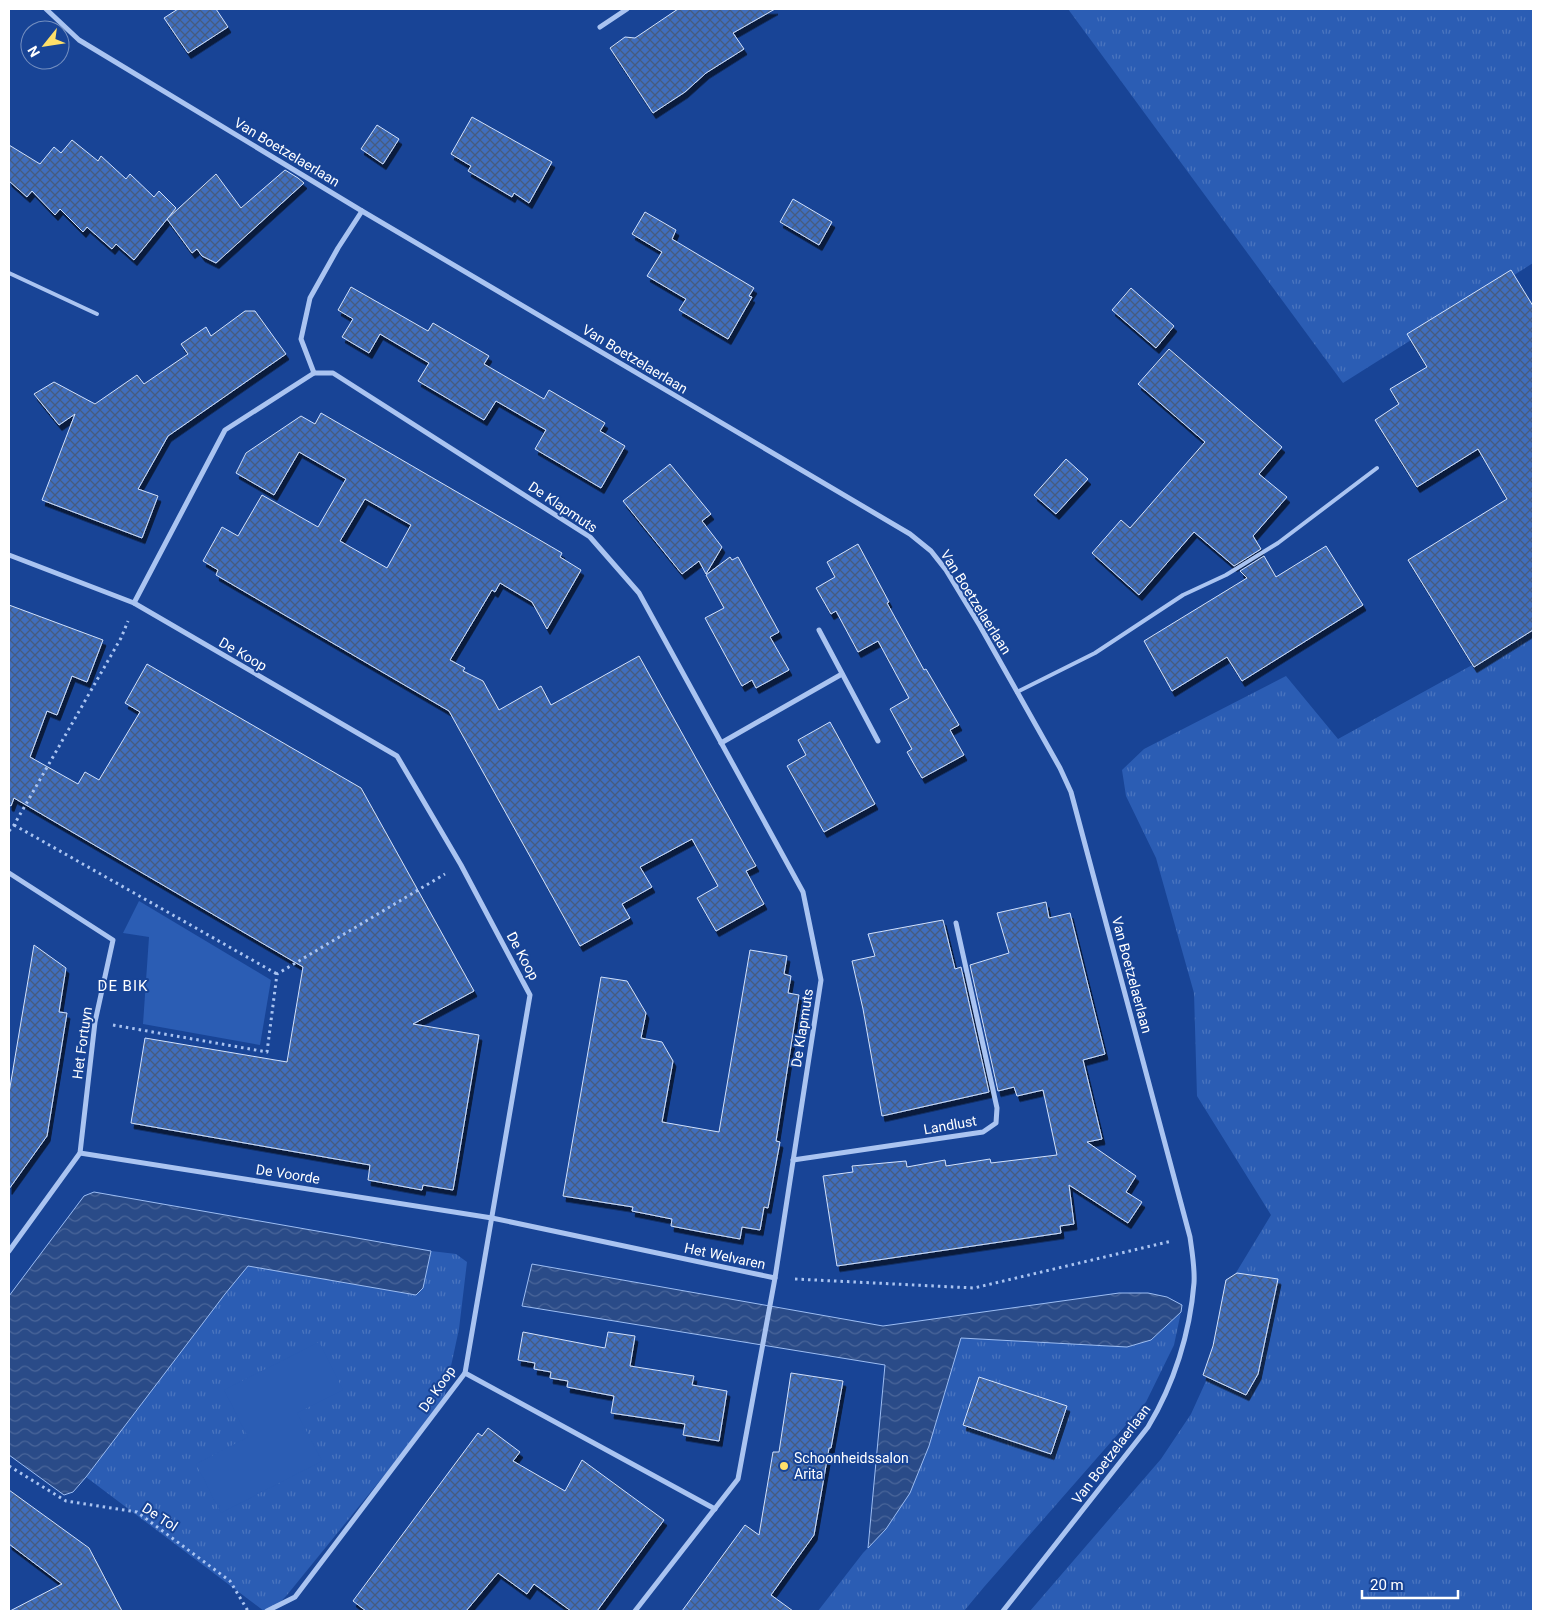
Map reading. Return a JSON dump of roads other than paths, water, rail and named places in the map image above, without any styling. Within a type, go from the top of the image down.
[{"type":"street","name":"Van Boetzelaerlaan","points":[[46,9],[80,40],[362,211],[910,534],[931,551],[946,570],[1060,768],[1071,792],[1190,1237],[1194,1282],[1190,1309],[1178,1360],[1171,1383],[1161,1405],[1148,1427],[1003,1611]]},
{"type":"street","points":[[600,28],[627,9]]},
{"type":"street","points":[[134,604],[225,430],[314,372],[301,339],[310,298],[338,248],[362,211]]},
{"type":"street","name":"De Klapmuts","points":[[314,372],[333,373],[590,537],[639,593],[803,892],[821,980],[775,1278]]},
{"type":"street","name":"De Koop","points":[[9,554],[134,604],[397,756],[461,865],[530,995],[465,1373],[295,1597],[267,1611]]},
{"type":"street","points":[[819,630],[878,741]]},
{"type":"street","points":[[721,743],[842,674]]},
{"type":"street","name":"Het Fortuyn","points":[[9,873],[112,940],[95,1022],[80,1153],[9,1251]]},
{"type":"street","name":"Landlust","points":[[793,1160],[983,1132],[996,1123],[997,1108],[956,923]]},
{"type":"street","name":"De Voorde","points":[[80,1153],[492,1218]]},
{"type":"street","name":"Het Welvaren","points":[[492,1218],[775,1278],[738,1479],[635,1611]]},
{"type":"street","points":[[465,1373],[715,1509]]},
{"type":"lane","points":[[9,274],[97,314]]},
{"type":"lane","points":[[1017,692],[1094,653],[1183,595],[1234,571],[1278,543],[1377,468]]},
{"type":"water","points":[[94,1192],[431,1251],[423,1288],[416,1295],[248,1266],[86,1477],[73,1492],[64,1495],[9,1455],[9,1296],[84,1196]]},
{"type":"water","points":[[532,1264],[883,1326],[1119,1293],[1148,1293],[1167,1297],[1182,1305],[1181,1312],[1151,1340],[1127,1347],[961,1338],[929,1446],[910,1493],[886,1529],[868,1548],[885,1365],[522,1306]]},
{"type":"place","name":"Schoonheidssalon Arita","points":[[784,1466]]},
{"type":"district","name":"DE BIK","points":[[123,986]]}]
